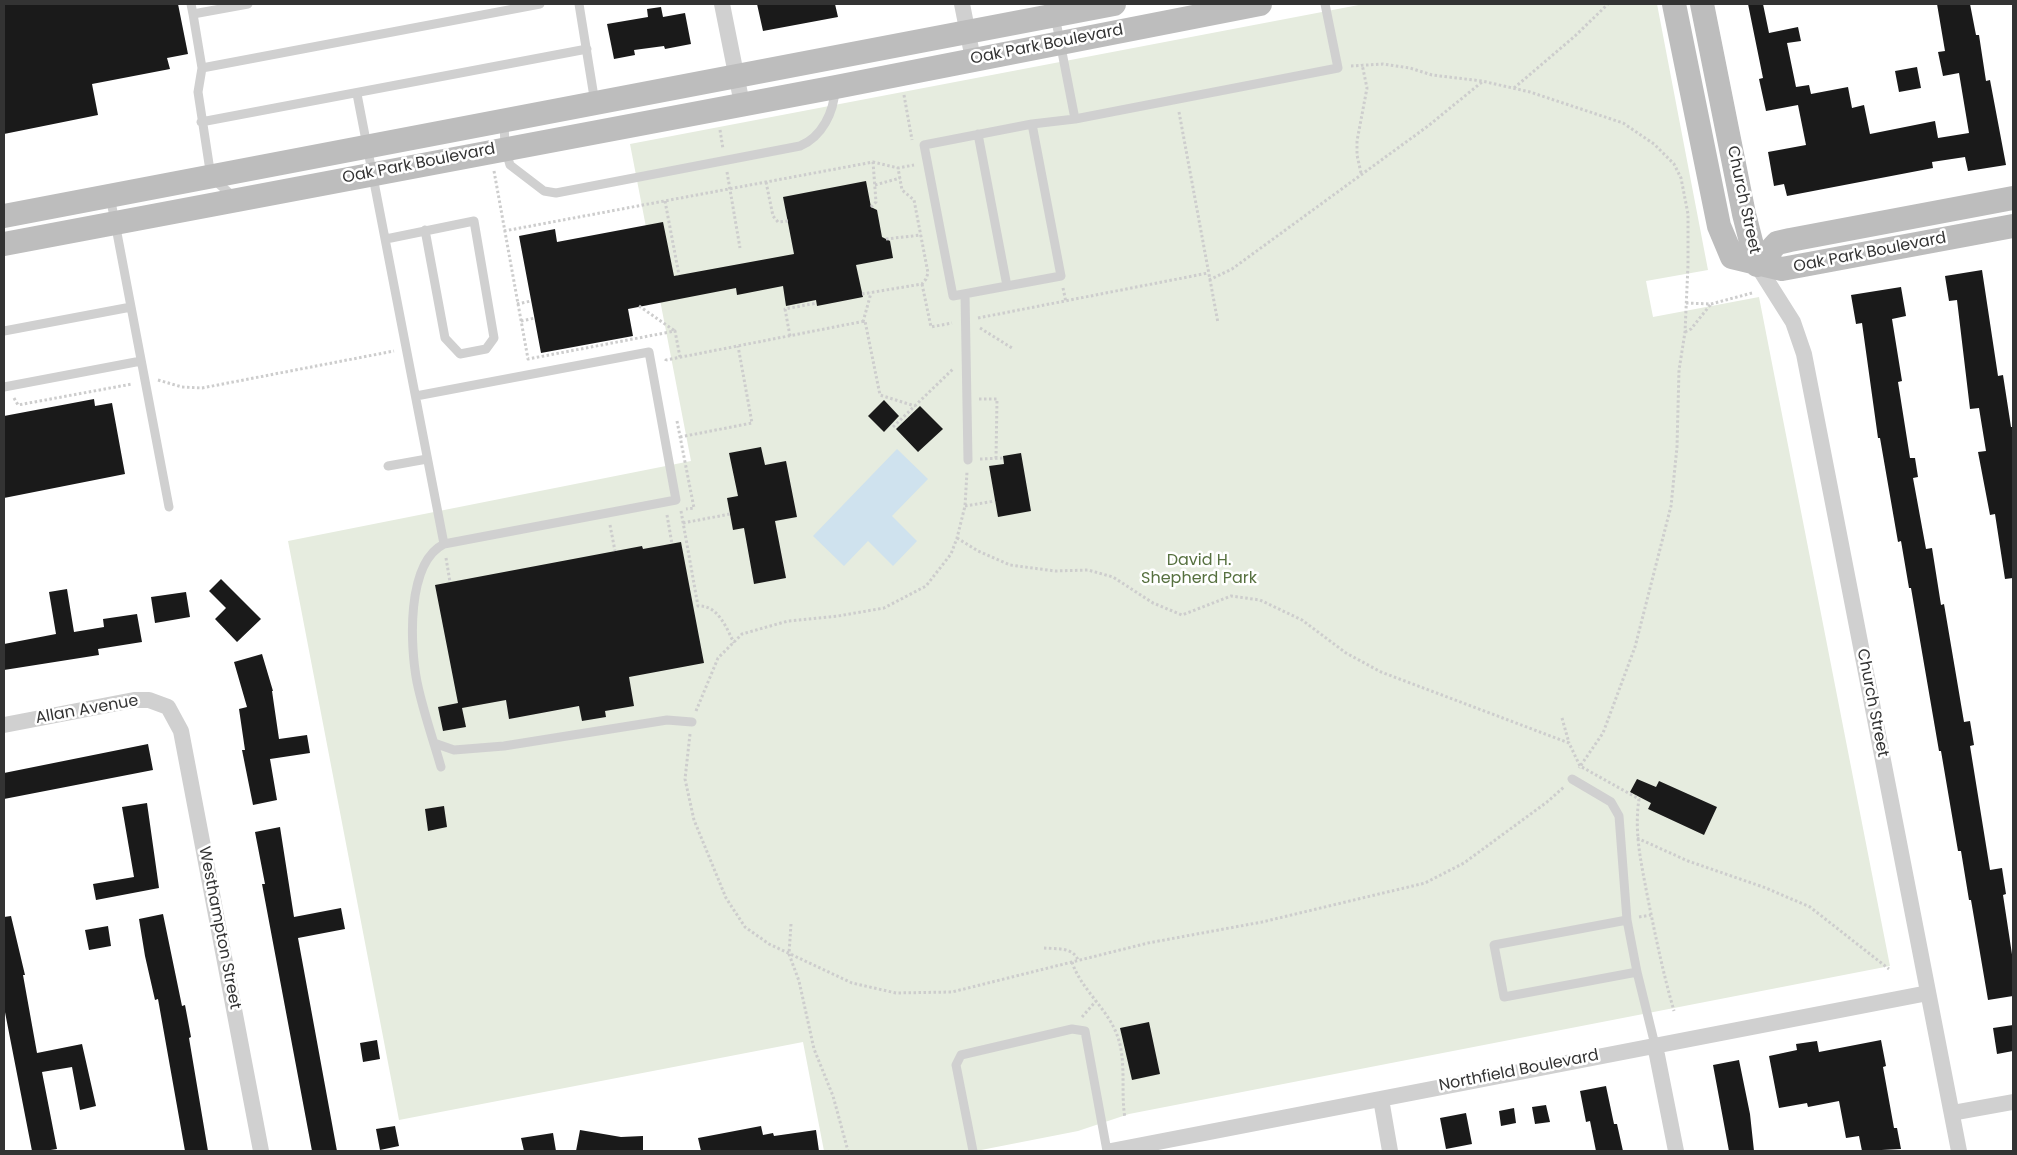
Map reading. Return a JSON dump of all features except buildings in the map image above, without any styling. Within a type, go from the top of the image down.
[{"type":"street","points":[[722,4],[742,104]]},
{"type":"street","points":[[962,4],[973,58]]},
{"type":"street","name":"Oak Park Boulevard","points":[[4,216],[1114,4]]},
{"type":"street","name":"Oak Park Boulevard","points":[[4,244],[373,174],[499,158],[742,104],[1060,42],[1204,9],[1260,4]]},
{"type":"street","name":"Church Street","points":[[1674,4],[1723,240],[1732,257],[1757,265]]},
{"type":"street","name":"Church Street","points":[[1702,4],[1730,136],[1744,214],[1757,265],[1793,322],[1804,354],[1959,1151]]},
{"type":"street","points":[[1680,36],[1707,31]]},
{"type":"street","points":[[830,58],[836,87]]},
{"type":"street","name":"Church Street","points":[[1702,141],[1730,136]]},
{"type":"street","name":"Oak Park Boulevard","points":[[1757,265],[1777,243],[2013,198]]},
{"type":"street","name":"Oak Park Boulevard","points":[[1757,265],[1782,270],[2013,226]]},
{"type":"street","name":"Allan Avenue","points":[[4,725],[134,700],[149,700],[168,707]]},
{"type":"street","name":"Westhampton Street","points":[[168,707],[181,730],[262,1151]]},
{"type":"street","name":"Northfield Boulevard","points":[[1111,1151],[1928,993]]},
{"type":"street","points":[[1656,1045],[1676,1151]]},
{"type":"street","points":[[1380,1099],[1390,1151]]},
{"type":"street","points":[[1952,1113],[2013,1102]]},
{"type":"lane","points":[[191,4],[202,68],[198,92],[201,122],[211,177],[237,200]]},
{"type":"lane","points":[[193,14],[248,4]]},
{"type":"lane","points":[[202,68],[540,4]]},
{"type":"lane","points":[[579,4],[595,103]]},
{"type":"lane","points":[[1032,124],[1061,276],[953,296],[924,145],[1032,124],[1075,119],[1338,68],[1325,4]]},
{"type":"lane","points":[[1055,15],[1075,119]]},
{"type":"lane","points":[[201,122],[587,49]]},
{"type":"lane","points":[[504,121],[499,158],[544,191],[550,192],[800,146],[811,142],[818,134],[834,103],[836,87]]},
{"type":"lane","points":[[357,94],[444,544]]},
{"type":"lane","points":[[978,134],[1007,286]]},
{"type":"lane","points":[[110,196],[169,507]]},
{"type":"lane","points":[[386,238],[425,230],[474,221],[494,338],[486,349],[460,354],[445,338],[425,230]]},
{"type":"lane","points":[[965,294],[967,320],[968,460]]},
{"type":"lane","points":[[4,331],[131,307]]},
{"type":"lane","points":[[416,396],[648,352],[676,500],[444,544],[434,549],[419,573],[412,625],[417,682],[441,767]]},
{"type":"lane","points":[[4,387],[141,360]]},
{"type":"lane","points":[[388,466],[427,459]]},
{"type":"lane","points":[[434,743],[454,750],[522,743],[667,720],[692,722]]},
{"type":"lane","points":[[1572,779],[1611,802],[1619,816],[1627,920],[1637,972],[1656,1045]]},
{"type":"lane","points":[[1627,920],[1494,946],[1502,989],[1504,998],[1637,972]]},
{"type":"lane","points":[[973,1151],[956,1065],[961,1055],[1074,1029],[1085,1031],[1107,1151]]},
{"type":"path","points":[[1513,88],[1575,36],[1608,4]]},
{"type":"path","points":[[1361,173],[1357,155],[1357,141],[1367,88],[1362,64]]},
{"type":"path","points":[[1003,458],[968,460],[965,506],[957,538],[951,554],[926,586],[884,608],[838,616],[788,621],[742,634],[718,658],[692,722],[685,779],[694,820],[710,864],[726,898],[744,927],[769,944],[852,983],[896,994],[952,992],[1148,943],[1262,922],[1424,883],[1464,863],[1547,802],[1572,779],[1603,733],[1635,647],[1671,506],[1677,447],[1679,370],[1685,332],[1686,303],[1688,214],[1681,178],[1674,164],[1654,144],[1623,123],[1513,88],[1482,81],[1432,75],[1410,68],[1362,64],[1338,68]]},
{"type":"path","points":[[1209,280],[1232,269],[1361,173],[1428,126],[1482,81]]},
{"type":"path","points":[[903,89],[913,146]]},
{"type":"path","points":[[1177,100],[1218,322]]},
{"type":"path","points":[[719,125],[740,248]]},
{"type":"path","points":[[499,158],[504,231],[528,358],[675,331]]},
{"type":"path","points":[[504,231],[873,162],[898,168],[916,164]]},
{"type":"path","points":[[870,206],[876,202],[873,162]]},
{"type":"path","points":[[862,294],[922,284],[928,273],[914,200],[902,190],[898,168]]},
{"type":"path","points":[[875,185],[900,178]]},
{"type":"path","points":[[766,182],[773,216],[778,222],[788,221]]},
{"type":"path","points":[[665,200],[679,276]]},
{"type":"path","points":[[886,239],[921,235]]},
{"type":"path","points":[[922,284],[931,327],[1208,273]]},
{"type":"path","points":[[863,322],[871,293]]},
{"type":"path","points":[[1686,303],[1711,304],[1752,293]]},
{"type":"path","points":[[518,304],[531,301]]},
{"type":"path","points":[[790,336],[785,309],[816,303]]},
{"type":"path","points":[[1685,332],[1691,329],[1711,304]]},
{"type":"path","points":[[639,306],[675,331],[680,357]]},
{"type":"path","points":[[521,321],[535,318]]},
{"type":"path","points":[[980,318],[980,337]]},
{"type":"path","points":[[863,322],[865,321],[880,395],[915,406]]},
{"type":"path","points":[[667,369],[666,360],[863,322]]},
{"type":"path","points":[[980,328],[1012,348]]},
{"type":"path","points":[[680,437],[752,423],[751,407],[738,346]]},
{"type":"path","points":[[13,397],[18,405],[166,380],[182,387],[202,388],[407,348]]},
{"type":"path","points":[[893,427],[957,365],[966,363]]},
{"type":"path","points":[[979,390],[979,399],[997,400],[996,459]]},
{"type":"path","points":[[672,544],[666,513],[694,508],[677,418]]},
{"type":"path","points":[[676,500],[683,523],[698,606],[714,609],[734,643]]},
{"type":"path","points":[[965,506],[995,501]]},
{"type":"path","points":[[683,523],[730,514]]},
{"type":"path","points":[[600,526],[619,522]]},
{"type":"path","points":[[610,524],[615,551]]},
{"type":"path","points":[[957,538],[978,551],[1010,565],[1055,571],[1088,570],[1113,577],[1153,603],[1182,615],[1231,596],[1260,600],[1302,620],[1346,653],[1381,672],[1569,743]]},
{"type":"path","points":[[429,558],[455,554]]},
{"type":"path","points":[[445,555],[450,582]]},
{"type":"path","points":[[1562,718],[1569,743],[1580,766],[1639,799],[1636,818],[1637,838],[1659,959],[1674,1012]]},
{"type":"path","points":[[1637,838],[1688,861],[1766,888],[1810,907],[1889,969]]},
{"type":"path","points":[[791,924],[789,954],[799,981],[814,1049],[833,1096],[848,1151]]},
{"type":"path","points":[[1044,948],[1066,949],[1076,956],[1078,960]]},
{"type":"path","points":[[1072,962],[1074,969],[1116,1031],[1123,1070],[1121,1097],[1125,1118]]},
{"type":"path","points":[[1074,1029],[1096,1001]]},
{"type":"green space","name":"David H. Shepherd Park","points":[[1364,4],[1657,4],[1708,270],[1646,281],[1653,317],[1759,297],[1890,966],[1129,1114],[1078,1131],[976,1151],[824,1151],[803,1042],[399,1120],[288,541],[691,461],[630,144]]},
{"type":"water","points":[[897,449],[928,479],[892,516],[917,541],[893,566],[868,541],[844,566],[813,536]]}]
